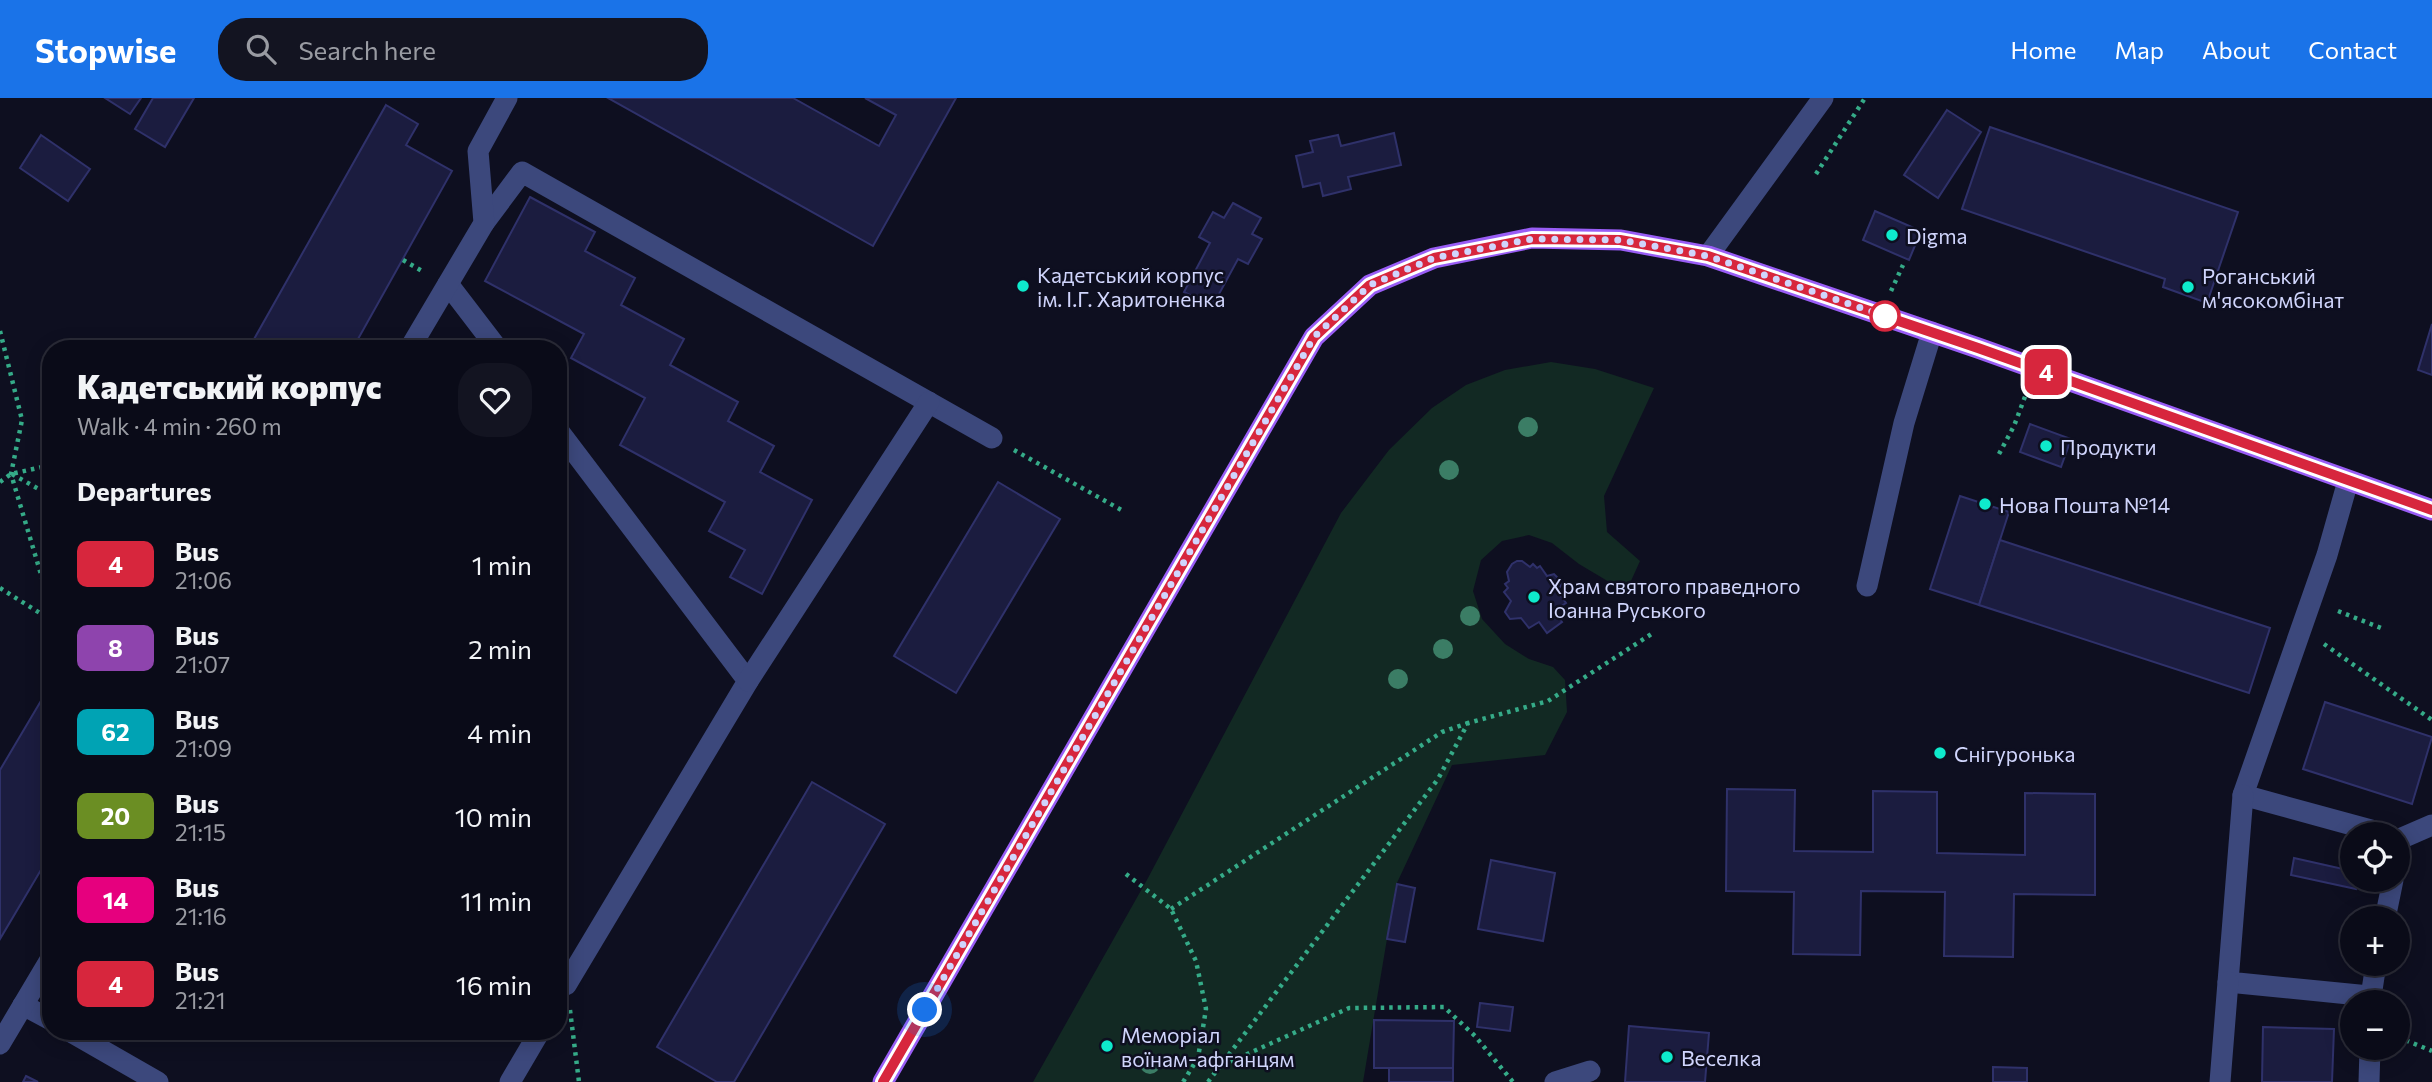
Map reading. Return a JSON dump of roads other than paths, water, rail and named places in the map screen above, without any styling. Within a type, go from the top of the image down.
[{"type":"main road","points":[[883,1082],[1314,337],[1370,285],[1434,258],[1532,239],[1620,240],[1708,256],[1932,332],[2432,510]]},
{"type":"street","points":[[484,223],[478,150],[507,98]]},
{"type":"street","points":[[1708,256],[1823,98]]},
{"type":"street","points":[[415,340],[484,223],[522,172],[992,438]]},
{"type":"street","points":[[448,284],[490,340]]},
{"type":"street","points":[[1867,586],[1904,423],[1932,332]]},
{"type":"street","points":[[567,978],[748,681],[929,402]]},
{"type":"street","points":[[567,442],[748,681]]},
{"type":"street","points":[[2220,1082],[2243,796],[2311,601],[2348,481]]},
{"type":"street","points":[[2243,796],[2340,825]]},
{"type":"street","points":[[2410,835],[2432,825]]},
{"type":"street","points":[[0,1044],[42,973]]},
{"type":"street","points":[[2228,982],[2340,996]]},
{"type":"street","points":[[23,1005],[42,1015]]},
{"type":"street","points":[[85,1040],[158,1082]]},
{"type":"street","points":[[510,1082],[535,1040]]},
{"type":"street","points":[[2369,1082],[2370,1060]]},
{"type":"street","points":[[1555,1082],[1590,1071]]},
{"type":"place","name":"Digma","points":[[1892,235]]},
{"type":"place","name":"Кадетський корпус ім. І.Г. Харитоненка","points":[[1023,286]]},
{"type":"place","name":"Роганський м'ясокомбінат","points":[[2188,287]]},
{"type":"place","name":"Продукти","points":[[2046,446]]},
{"type":"place","name":"Нова Пошта №14","points":[[1985,504]]},
{"type":"place","name":"Храм святого праведного Іоанна Руського","points":[[1534,597]]},
{"type":"place","name":"Снігуронька","points":[[1940,753]]},
{"type":"place","name":"Меморіал воїнам-афганцям","points":[[1107,1046]]},
{"type":"place","name":"Веселка","points":[[1667,1057]]}]
